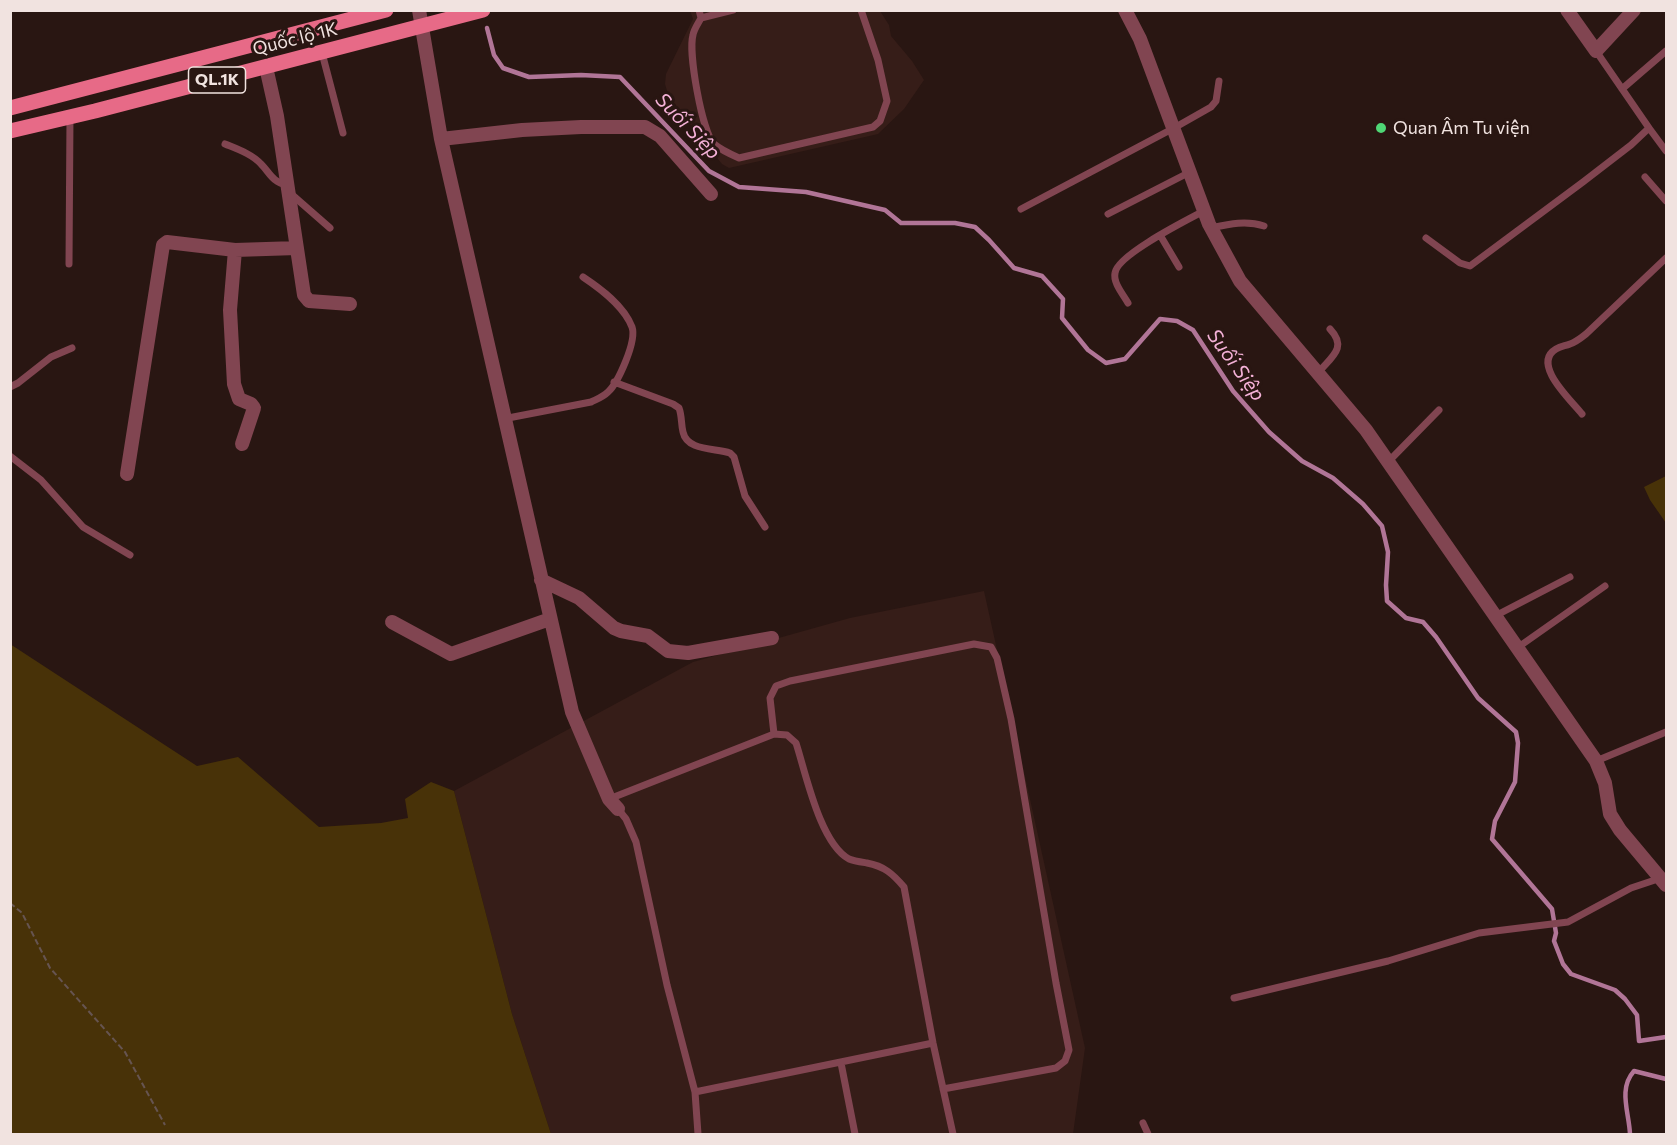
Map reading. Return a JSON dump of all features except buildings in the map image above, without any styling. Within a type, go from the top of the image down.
[{"type":"main road","name":"Quốc lộ 1K","points":[[10,108],[386,10]]},
{"type":"main road","name":"Quốc lộ 1K","points":[[10,131],[483,10]]},
{"type":"street","points":[[419,10],[441,139],[503,419],[572,712],[614,804]]},
{"type":"street","points":[[1125,10],[1140,39],[1211,228],[1240,281],[1366,430],[1596,761],[1605,783],[1610,814],[1620,831],[1664,881]]},
{"type":"street","points":[[1567,10],[1596,51],[1634,10]]},
{"type":"street","points":[[266,67],[277,116],[304,295],[309,301],[350,304]]},
{"type":"street","points":[[441,139],[534,129],[645,127],[660,136],[711,194]]},
{"type":"street","points":[[127,474],[163,245],[167,242],[235,250],[297,248]]},
{"type":"street","points":[[235,250],[230,309],[234,384],[238,399],[251,404],[254,408],[242,444]]},
{"type":"street","points":[[541,580],[579,598],[614,628],[648,636],[668,651],[688,653],[772,638]]},
{"type":"street","points":[[392,622],[452,654],[550,620]]},
{"type":"lane","points":[[733,10],[700,14],[692,38],[694,74],[709,138],[715,145],[739,158],[873,127],[880,121],[886,101],[878,60],[861,10]]},
{"type":"lane","points":[[1596,51],[1666,151]]},
{"type":"lane","points":[[1622,89],[1666,51]]},
{"type":"lane","points":[[322,52],[343,133]]},
{"type":"lane","points":[[1021,209],[1211,107],[1216,101],[1218,81]]},
{"type":"lane","points":[[69,264],[70,117]]},
{"type":"lane","points":[[1425,238],[1460,263],[1470,266],[1631,145],[1649,128]]},
{"type":"lane","points":[[225,144],[260,163],[273,180],[287,188],[330,228]]},
{"type":"lane","points":[[1108,214],[1190,172]]},
{"type":"lane","points":[[1645,177],[1666,201]]},
{"type":"lane","points":[[1128,303],[1117,285],[1115,274],[1118,265],[1160,235],[1204,211]]},
{"type":"lane","points":[[1211,228],[1252,222],[1264,226]]},
{"type":"lane","points":[[1160,235],[1179,267]]},
{"type":"lane","points":[[1582,414],[1550,374],[1547,361],[1550,355],[1555,349],[1572,344],[1586,334],[1666,258]]},
{"type":"lane","points":[[503,419],[591,402],[609,391],[621,371],[630,347],[633,329],[627,318],[602,290],[583,278]]},
{"type":"lane","points":[[1318,373],[1339,344],[1338,337],[1330,329]]},
{"type":"lane","points":[[10,387],[51,357],[72,348]]},
{"type":"lane","points":[[614,382],[679,408],[683,434],[694,446],[730,453],[734,457],[745,496],[765,527]]},
{"type":"lane","points":[[1388,462],[1439,410]]},
{"type":"lane","points":[[10,456],[41,480],[83,527],[130,555]]},
{"type":"lane","points":[[1495,617],[1570,578]]},
{"type":"lane","points":[[1517,648],[1605,586]]},
{"type":"lane","points":[[774,734],[770,698],[776,687],[790,681],[974,644],[991,648],[997,658],[1011,719],[1069,1050],[1065,1061],[1056,1068],[943,1089]]},
{"type":"lane","points":[[1596,761],[1666,732]]},
{"type":"lane","points":[[698,1134],[695,1092],[667,985],[636,842],[626,819],[614,804],[774,734],[787,735],[796,743],[821,823],[832,845],[849,859],[877,865],[892,873],[904,887],[933,1043],[953,1134]]},
{"type":"lane","points":[[1234,998],[1389,962],[1479,933],[1569,922],[1631,888],[1664,881]]},
{"type":"lane","points":[[695,1092],[933,1043]]},
{"type":"lane","points":[[841,1062],[855,1134]]},
{"type":"lane","points":[[1143,1123],[1148,1134]]},
{"type":"path","points":[[10,903],[22,913],[50,968],[125,1052],[165,1125]]},
{"type":"shaded area","points":[[690,10],[880,11],[889,25],[891,36],[912,61],[924,80],[904,109],[878,134],[729,168],[722,164],[681,113],[668,94],[665,84],[666,74],[693,19]]},
{"type":"shaded area","points":[[1666,476],[1666,523],[1644,487]]},
{"type":"shaded area","points":[[984,591],[1085,1048],[1073,1134],[551,1134],[512,1014],[454,791],[693,662],[850,618]]},
{"type":"shaded area","points":[[10,644],[197,766],[238,757],[319,827],[381,823],[408,818],[405,799],[431,782],[454,791],[512,1014],[551,1134],[11,1134]]},
{"type":"waterway","name":"Suối Siệp","points":[[487,28],[494,55],[503,68],[529,77],[581,75],[620,77],[709,171],[739,187],[806,192],[885,210],[901,223],[955,223],[975,227],[1014,268],[1042,276],[1063,299],[1062,318],[1088,350],[1106,363],[1125,359],[1160,319],[1177,321],[1193,330],[1233,391],[1269,432],[1302,461],[1333,478],[1363,504],[1382,526],[1388,552],[1387,601],[1406,618],[1423,622],[1478,698],[1516,732],[1518,743],[1515,782],[1495,821],[1492,839],[1552,909],[1556,933],[1554,941],[1563,964],[1571,974],[1615,990],[1625,999],[1637,1015],[1639,1041],[1666,1037]]},
{"type":"waterway","name":"Suối Siệp","points":[[1630,1134],[1625,1093],[1629,1078],[1634,1071],[1666,1079]]},
{"type":"place","name":"Quan Âm Tu viện","points":[[1381,128]]}]
